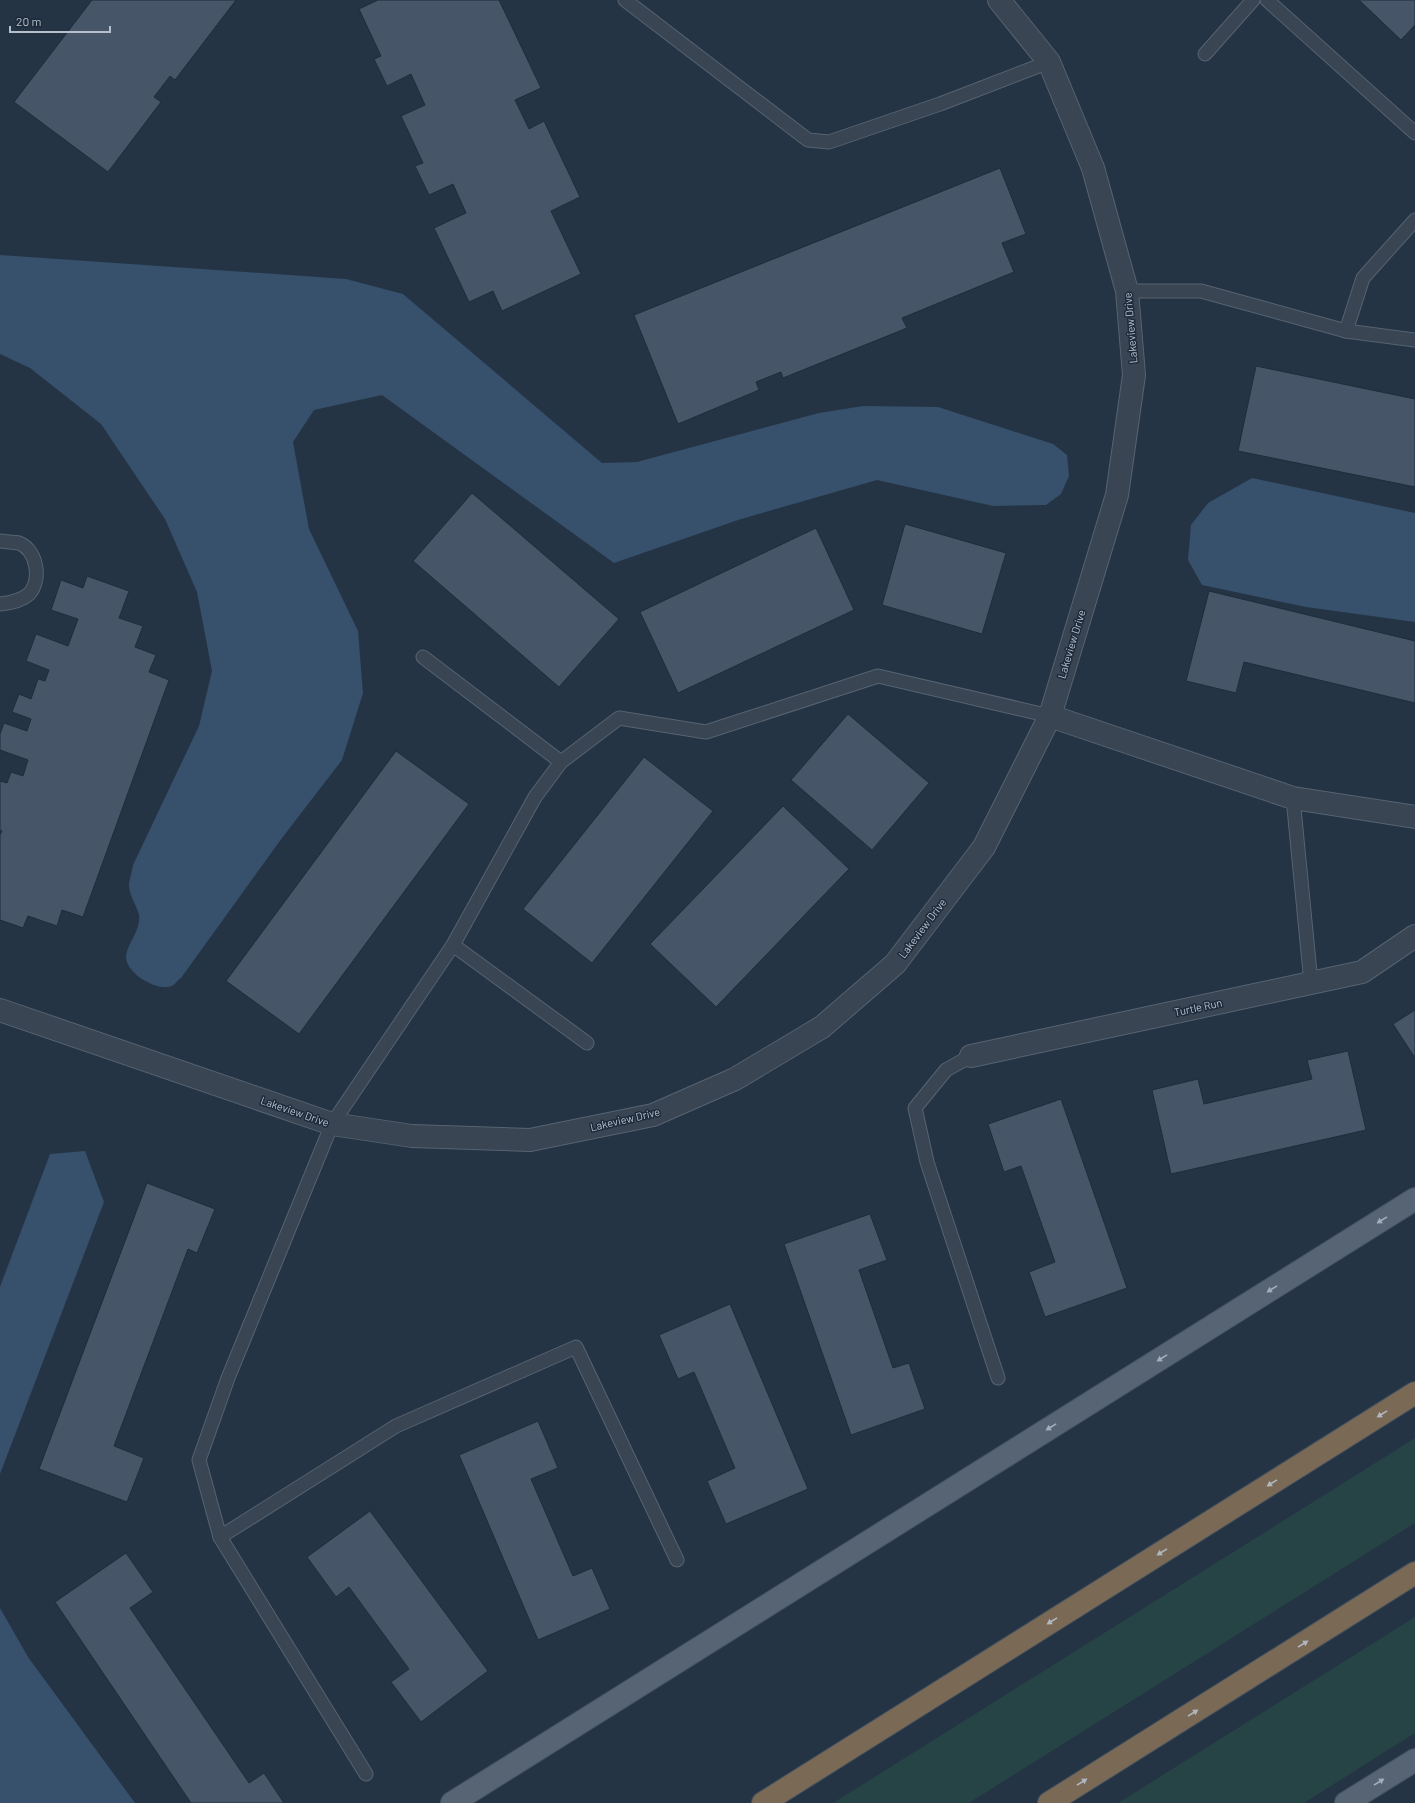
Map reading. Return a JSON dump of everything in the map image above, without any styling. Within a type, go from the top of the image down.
[{"type":"highway","points":[[763,1803],[1415,1393]]},
{"type":"highway","points":[[1049,1803],[1415,1574]]},
{"type":"main road","points":[[452,1803],[1415,1199]]},
{"type":"main road","points":[[1346,1803],[1415,1760]]},
{"type":"street","name":"Lakeview Drive","points":[[0,1010],[332,1124],[412,1136],[530,1140],[653,1115],[735,1079],[822,1027],[895,964],[984,846],[1050,716],[1117,495],[1134,375],[1127,291],[1093,168],[1049,62],[999,0]]},
{"type":"street","points":[[1050,716],[1292,798],[1415,817]]},
{"type":"street","name":"Turtle Run","points":[[971,1056],[1362,972],[1415,936]]},
{"type":"lane","points":[[625,0],[808,140],[829,142],[940,104],[1049,62]]},
{"type":"lane","points":[[1204,54],[1253,0]]},
{"type":"lane","points":[[1267,0],[1415,133]]},
{"type":"lane","points":[[1346,331],[1363,278],[1415,220]]},
{"type":"lane","points":[[1127,291],[1201,291],[1346,331],[1415,340]]},
{"type":"lane","points":[[0,541],[20,544],[33,556],[37,576],[29,594],[12,603],[0,604]]},
{"type":"lane","points":[[423,657],[560,762]]},
{"type":"lane","points":[[366,1774],[220,1537],[199,1460],[228,1378],[332,1124],[453,945],[535,797],[560,762],[619,718],[706,732],[878,676],[1050,716]]},
{"type":"lane","points":[[1292,798],[1311,983]]},
{"type":"lane","points":[[453,945],[587,1043]]},
{"type":"lane","points":[[971,1056],[946,1070],[915,1108],[927,1162],[998,1378]]},
{"type":"lane","points":[[220,1537],[396,1426],[576,1347],[677,1560]]},
{"type":"green space","points":[[1415,1438],[1415,1523],[969,1803],[833,1803]]},
{"type":"green space","points":[[1415,1617],[1415,1733],[1304,1803],[1118,1803]]},
{"type":"water","points":[[0,255],[346,279],[403,294],[602,463],[637,462],[819,413],[863,406],[938,407],[1053,444],[1067,455],[1069,476],[1061,494],[1046,505],[993,506],[877,480],[741,519],[614,563],[382,395],[314,410],[293,442],[309,529],[358,631],[363,693],[342,760],[282,838],[181,978],[172,986],[158,986],[143,980],[136,975],[127,962],[127,951],[138,926],[139,920],[139,915],[129,884],[133,865],[199,726],[212,671],[197,592],[165,519],[101,424],[30,368],[0,354]]},
{"type":"water","points":[[1252,478],[1415,513],[1415,622],[1306,607],[1202,585],[1188,560],[1191,525],[1208,503]]},
{"type":"water","points":[[85,1151],[104,1202],[0,1474],[0,1287],[50,1154]]},
{"type":"water","points":[[0,1608],[28,1657],[135,1803],[0,1803]]},
{"type":"building","points":[[92,0],[236,0],[175,80],[170,76],[154,97],[161,102],[108,172],[14,102]]},
{"type":"building","points":[[378,0],[499,0],[541,88],[515,100],[529,129],[544,121],[580,197],[551,211],[581,274],[502,311],[493,291],[469,302],[434,228],[466,213],[453,184],[429,195],[415,166],[423,163],[401,116],[425,105],[411,74],[387,86],[374,59],[381,56],[359,9]]},
{"type":"building","points":[[1359,0],[1415,0],[1415,25],[1401,40]]},
{"type":"building","points":[[1000,168],[1026,234],[1002,243],[1014,272],[902,318],[907,328],[783,378],[781,372],[756,382],[759,390],[678,424],[634,315]]},
{"type":"building","points":[[1256,366],[1415,399],[1415,487],[1238,451]]},
{"type":"building","points":[[472,493],[619,619],[559,687],[413,561]]},
{"type":"building","points":[[905,524],[1006,553],[982,634],[882,605]]},
{"type":"building","points":[[816,528],[854,610],[678,693],[640,612]]},
{"type":"building","points":[[87,576],[129,591],[119,618],[143,626],[135,647],[156,655],[149,672],[169,680],[83,917],[62,910],[57,926],[28,916],[23,928],[0,920],[0,835],[2,831],[0,830],[0,781],[7,783],[11,772],[23,776],[28,760],[0,750],[0,734],[4,723],[27,731],[31,719],[12,712],[19,694],[31,699],[38,679],[45,681],[49,670],[26,661],[36,634],[68,646],[78,619],[51,610],[61,580],[83,588]]},
{"type":"building","points":[[1209,591],[1415,641],[1415,703],[1244,662],[1236,693],[1186,681]]},
{"type":"building","points":[[848,714],[929,783],[872,850],[791,780]]},
{"type":"building","points":[[396,751],[469,804],[299,1034],[226,981]]},
{"type":"building","points":[[644,757],[713,811],[592,963],[523,909]]},
{"type":"building","points":[[783,806],[849,869],[716,1007],[650,944]]},
{"type":"building","points":[[1415,1010],[1415,1058],[1393,1024]]},
{"type":"building","points":[[1348,1051],[1366,1130],[1171,1174],[1152,1090],[1198,1079],[1204,1104],[1312,1079],[1307,1060]]},
{"type":"building","points":[[1061,1099],[1127,1288],[1045,1317],[1029,1272],[1055,1262],[1021,1166],[1004,1172],[988,1124]]},
{"type":"building","points":[[147,1183],[215,1209],[197,1253],[188,1249],[114,1446],[144,1458],[127,1502],[39,1469]]},
{"type":"building","points":[[870,1214],[887,1260],[859,1270],[893,1368],[909,1363],[925,1409],[851,1435],[784,1244]]},
{"type":"building","points":[[730,1304],[808,1489],[726,1524],[707,1481],[735,1468],[694,1372],[678,1379],[659,1335]]},
{"type":"building","points":[[538,1421],[558,1468],[531,1479],[573,1576],[592,1568],[610,1609],[538,1640],[459,1455]]},
{"type":"building","points":[[370,1511],[488,1671],[421,1722],[391,1682],[409,1669],[349,1587],[336,1597],[307,1557]]},
{"type":"building","points":[[126,1553],[153,1592],[130,1608],[249,1783],[264,1773],[284,1803],[191,1803],[55,1602]]}]
